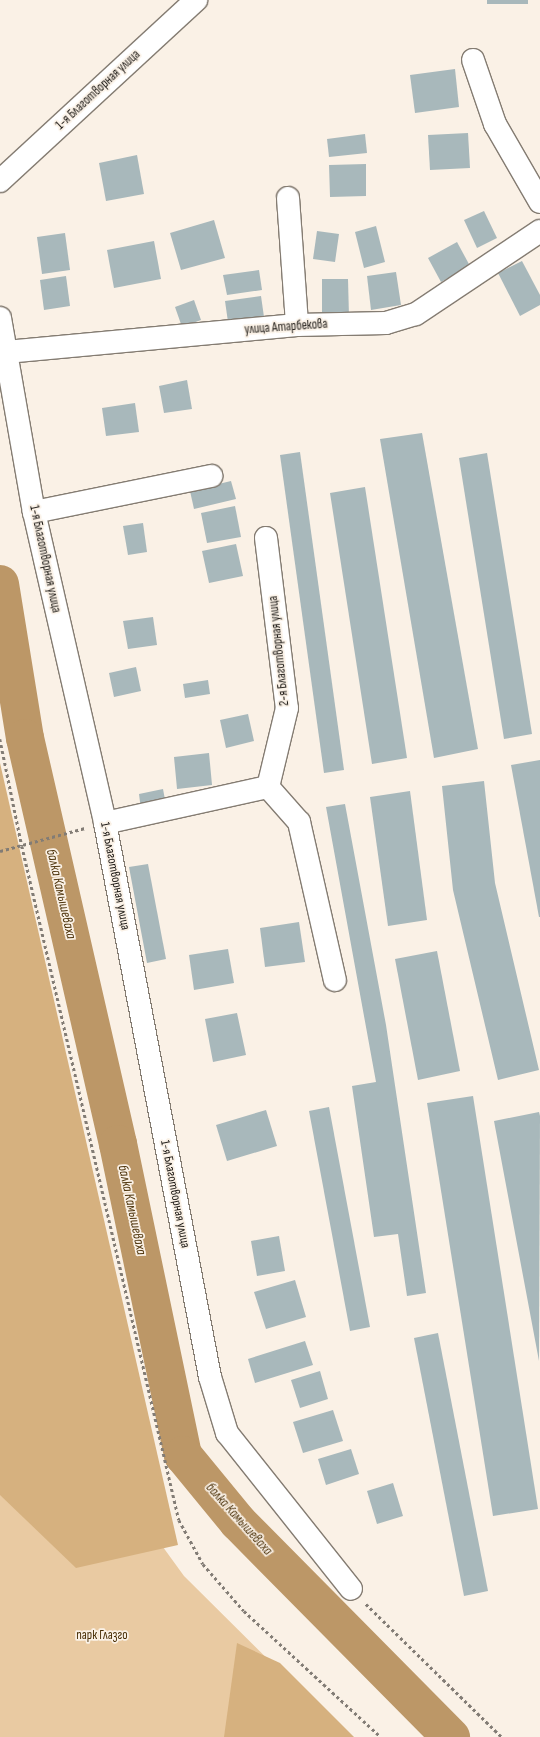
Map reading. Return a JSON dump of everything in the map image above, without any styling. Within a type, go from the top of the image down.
[{"type":"street","name":"1-я Благотворная улица","points":[[0,181],[196,0]]},
{"type":"street","points":[[473,60],[495,124],[540,202]]},
{"type":"street","points":[[288,198],[297,325]]},
{"type":"street","name":"улица Атарбекова","points":[[6,352],[297,325],[386,323],[416,314],[540,231]]},
{"type":"street","name":"1-я Благотворная улица","points":[[0,318],[34,512],[105,823],[210,1377],[227,1433],[351,1589]]},
{"type":"street","points":[[34,512],[211,476]]},
{"type":"street","name":"2-я Благотворная улица","points":[[266,538],[287,708],[268,787]]},
{"type":"street","points":[[105,823],[268,787],[299,822],[335,980]]},
{"type":"path","points":[[0,739],[22,846],[179,1520],[203,1564],[244,1612],[381,1737]]},
{"type":"path","points":[[0,851],[105,823]]},
{"type":"path","points":[[351,1589],[502,1737]]},
{"type":"green space","name":"парк Глазго","points":[[0,908],[147,1525],[184,1576],[346,1737],[0,1737]]},
{"type":"shaded area","points":[[0,763],[178,1545],[76,1568],[0,1495]]},
{"type":"shaded area","points":[[237,1643],[280,1663],[354,1737],[224,1737]]},
{"type":"building","points":[[487,0],[528,0],[528,4],[487,4]]},
{"type":"building","points":[[455,69],[459,107],[415,113],[410,75]]},
{"type":"building","points":[[468,133],[470,168],[430,170],[428,135]]},
{"type":"building","points":[[365,134],[367,153],[329,157],[327,139]]},
{"type":"building","points":[[137,155],[144,194],[106,201],[99,163]]},
{"type":"building","points":[[366,164],[366,196],[330,197],[329,165]]},
{"type":"building","points":[[484,211],[497,238],[477,248],[464,220]]},
{"type":"building","points":[[214,220],[225,258],[181,270],[170,233]]},
{"type":"building","points":[[376,226],[385,262],[364,268],[355,232]]},
{"type":"building","points":[[317,231],[339,234],[335,262],[313,259]]},
{"type":"building","points":[[65,233],[70,270],[42,274],[37,237]]},
{"type":"building","points":[[154,241],[161,279],[114,288],[107,250]]},
{"type":"building","points":[[457,242],[470,266],[441,282],[428,258]]},
{"type":"building","points":[[522,261],[540,295],[540,305],[520,316],[498,273]]},
{"type":"building","points":[[259,270],[262,290],[227,295],[223,275]]},
{"type":"building","points":[[396,272],[401,305],[371,310],[367,276]]},
{"type":"building","points":[[66,276],[70,306],[44,310],[40,280]]},
{"type":"building","points":[[322,279],[348,279],[349,317],[322,317]]},
{"type":"building","points":[[261,296],[264,317],[228,322],[225,301]]},
{"type":"building","points":[[194,300],[201,320],[182,327],[175,307]]},
{"type":"building","points":[[187,380],[192,409],[164,413],[159,386]]},
{"type":"building","points":[[135,403],[139,432],[106,436],[102,408]]},
{"type":"building","points":[[422,433],[478,749],[434,758],[380,439]]},
{"type":"building","points":[[300,452],[344,770],[324,773],[280,455]]},
{"type":"building","points":[[487,453],[532,734],[504,739],[459,458]]},
{"type":"building","points":[[231,481],[236,499],[194,509],[190,491]]},
{"type":"building","points":[[365,487],[407,758],[372,764],[330,493]]},
{"type":"building","points":[[235,506],[241,537],[207,543],[201,513]]},
{"type":"building","points":[[143,523],[147,552],[128,555],[123,526]]},
{"type":"building","points":[[236,544],[243,576],[209,583],[202,551]]},
{"type":"building","points":[[153,617],[157,645],[128,649],[123,621]]},
{"type":"building","points":[[136,667],[141,691],[114,697],[109,673]]},
{"type":"building","points":[[208,680],[210,694],[185,698],[183,684]]},
{"type":"building","points":[[248,714],[254,741],[226,748],[220,720]]},
{"type":"building","points":[[209,753],[212,785],[177,789],[174,757]]},
{"type":"building","points":[[540,760],[540,917],[539,917],[511,765]]},
{"type":"building","points":[[484,781],[495,883],[539,1070],[498,1080],[453,890],[442,786]]},
{"type":"building","points":[[163,789],[166,805],[141,810],[139,794]]},
{"type":"building","points":[[410,791],[427,920],[388,926],[370,797]]},
{"type":"building","points":[[345,804],[386,1025],[426,1293],[407,1296],[398,1234],[374,1237],[352,1086],[376,1082],[326,807]]},
{"type":"building","points":[[148,864],[166,959],[147,963],[129,867]]},
{"type":"building","points":[[299,922],[305,962],[265,967],[260,928]]},
{"type":"building","points":[[228,949],[234,983],[194,990],[189,955]]},
{"type":"building","points":[[437,951],[460,1071],[418,1080],[395,959]]},
{"type":"building","points":[[237,1013],[246,1055],[213,1062],[205,1019]]},
{"type":"building","points":[[473,1096],[538,1509],[493,1516],[427,1103]]},
{"type":"building","points":[[329,1107],[370,1327],[350,1331],[309,1111]]},
{"type":"building","points":[[266,1110],[277,1146],[227,1161],[216,1125]]},
{"type":"building","points":[[539,1112],[540,1116],[539,1361],[494,1121]]},
{"type":"building","points":[[279,1236],[285,1271],[257,1276],[251,1241]]},
{"type":"building","points":[[295,1280],[306,1317],[266,1329],[254,1292]]},
{"type":"building","points":[[438,1333],[488,1591],[464,1596],[414,1338]]},
{"type":"building","points":[[305,1341],[313,1365],[255,1383],[248,1359]]},
{"type":"building","points":[[320,1371],[328,1399],[300,1408],[291,1380]]},
{"type":"building","points":[[333,1410],[343,1441],[303,1453],[293,1422]]},
{"type":"building","points":[[351,1449],[359,1474],[326,1485],[318,1459]]},
{"type":"building","points":[[393,1483],[403,1516],[377,1524],[367,1491]]},
{"type":"waterway","name":"балка Камышеваха","points":[[0,584],[25,738],[118,1144],[183,1455],[238,1522],[451,1737]]}]
